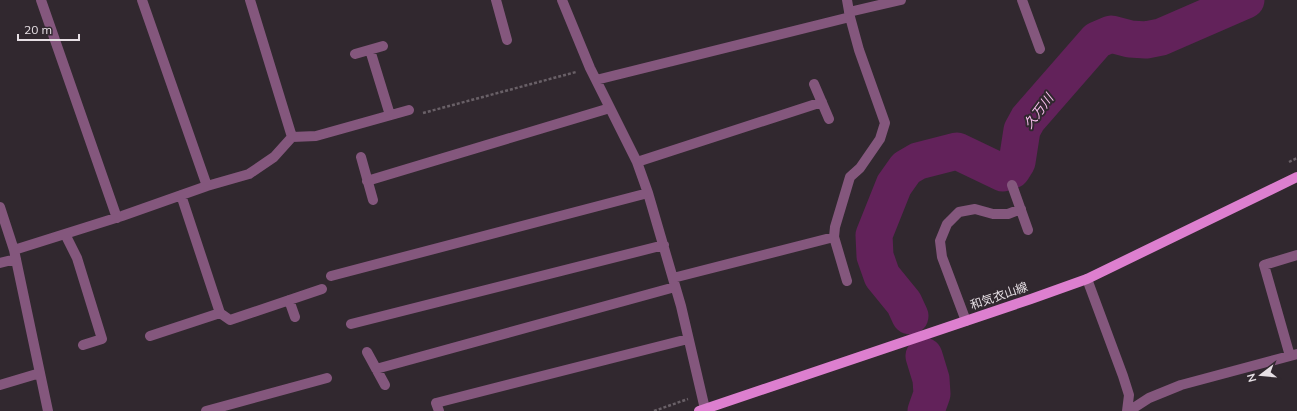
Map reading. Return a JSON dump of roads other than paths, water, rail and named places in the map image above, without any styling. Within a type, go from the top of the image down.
[{"type":"main road","name":"和気衣山線","points":[[702,410],[1087,279],[1297,177]]},
{"type":"street","points":[[41,0],[117,218]]},
{"type":"street","points":[[142,0],[207,186]]},
{"type":"street","points":[[250,0],[292,137]]},
{"type":"street","points":[[496,0],[507,40]]},
{"type":"street","points":[[562,0],[590,68],[637,162],[648,193],[674,282],[702,394],[702,410]]},
{"type":"street","points":[[846,0],[860,50],[885,123],[880,139],[860,168],[850,177],[835,227],[834,237],[847,281]]},
{"type":"street","points":[[596,80],[901,0]]},
{"type":"street","points":[[1022,0],[1040,49]]},
{"type":"street","points":[[355,54],[383,46]]},
{"type":"street","points":[[370,50],[390,116]]},
{"type":"street","points":[[814,84],[829,119]]},
{"type":"street","points":[[637,162],[822,102]]},
{"type":"street","points":[[368,181],[610,108]]},
{"type":"street","points":[[0,263],[15,254],[66,234],[117,218],[207,186],[249,174],[274,157],[292,137],[316,136],[408,110]]},
{"type":"street","points":[[361,157],[373,200]]},
{"type":"street","points":[[1012,185],[1028,230]]},
{"type":"street","points":[[331,276],[648,193]]},
{"type":"street","points":[[181,195],[220,314],[230,320],[322,289]]},
{"type":"street","points":[[0,208],[15,254],[48,411]]},
{"type":"street","points":[[966,321],[942,257],[940,241],[947,224],[959,212],[974,209],[993,214],[1008,214],[1021,209]]},
{"type":"street","points":[[66,234],[77,258],[102,339],[84,345]]},
{"type":"street","points":[[376,368],[834,237]]},
{"type":"street","points":[[351,324],[664,245]]},
{"type":"street","points":[[1128,411],[1149,398],[1181,385],[1294,355],[1264,264],[1297,254]]},
{"type":"street","points":[[1087,279],[1129,395],[1128,411]]},
{"type":"street","points":[[289,300],[295,317]]},
{"type":"street","points":[[150,336],[220,314]]},
{"type":"street","points":[[438,411],[436,403],[688,339]]},
{"type":"street","points":[[367,352],[384,385]]},
{"type":"street","points":[[0,385],[40,373]]},
{"type":"street","points":[[206,411],[327,378]]},
{"type":"waterway","name":"久万川","points":[[910,316],[904,303],[882,276],[875,256],[874,235],[894,185],[906,168],[918,161],[957,151],[1003,173],[1012,170],[1017,162],[1022,130],[1028,119],[1097,40],[1111,34],[1130,39],[1146,40],[1161,37],[1246,0]]},
{"type":"waterway","name":"久万川","points":[[924,356],[931,379],[932,394],[926,411]]}]
